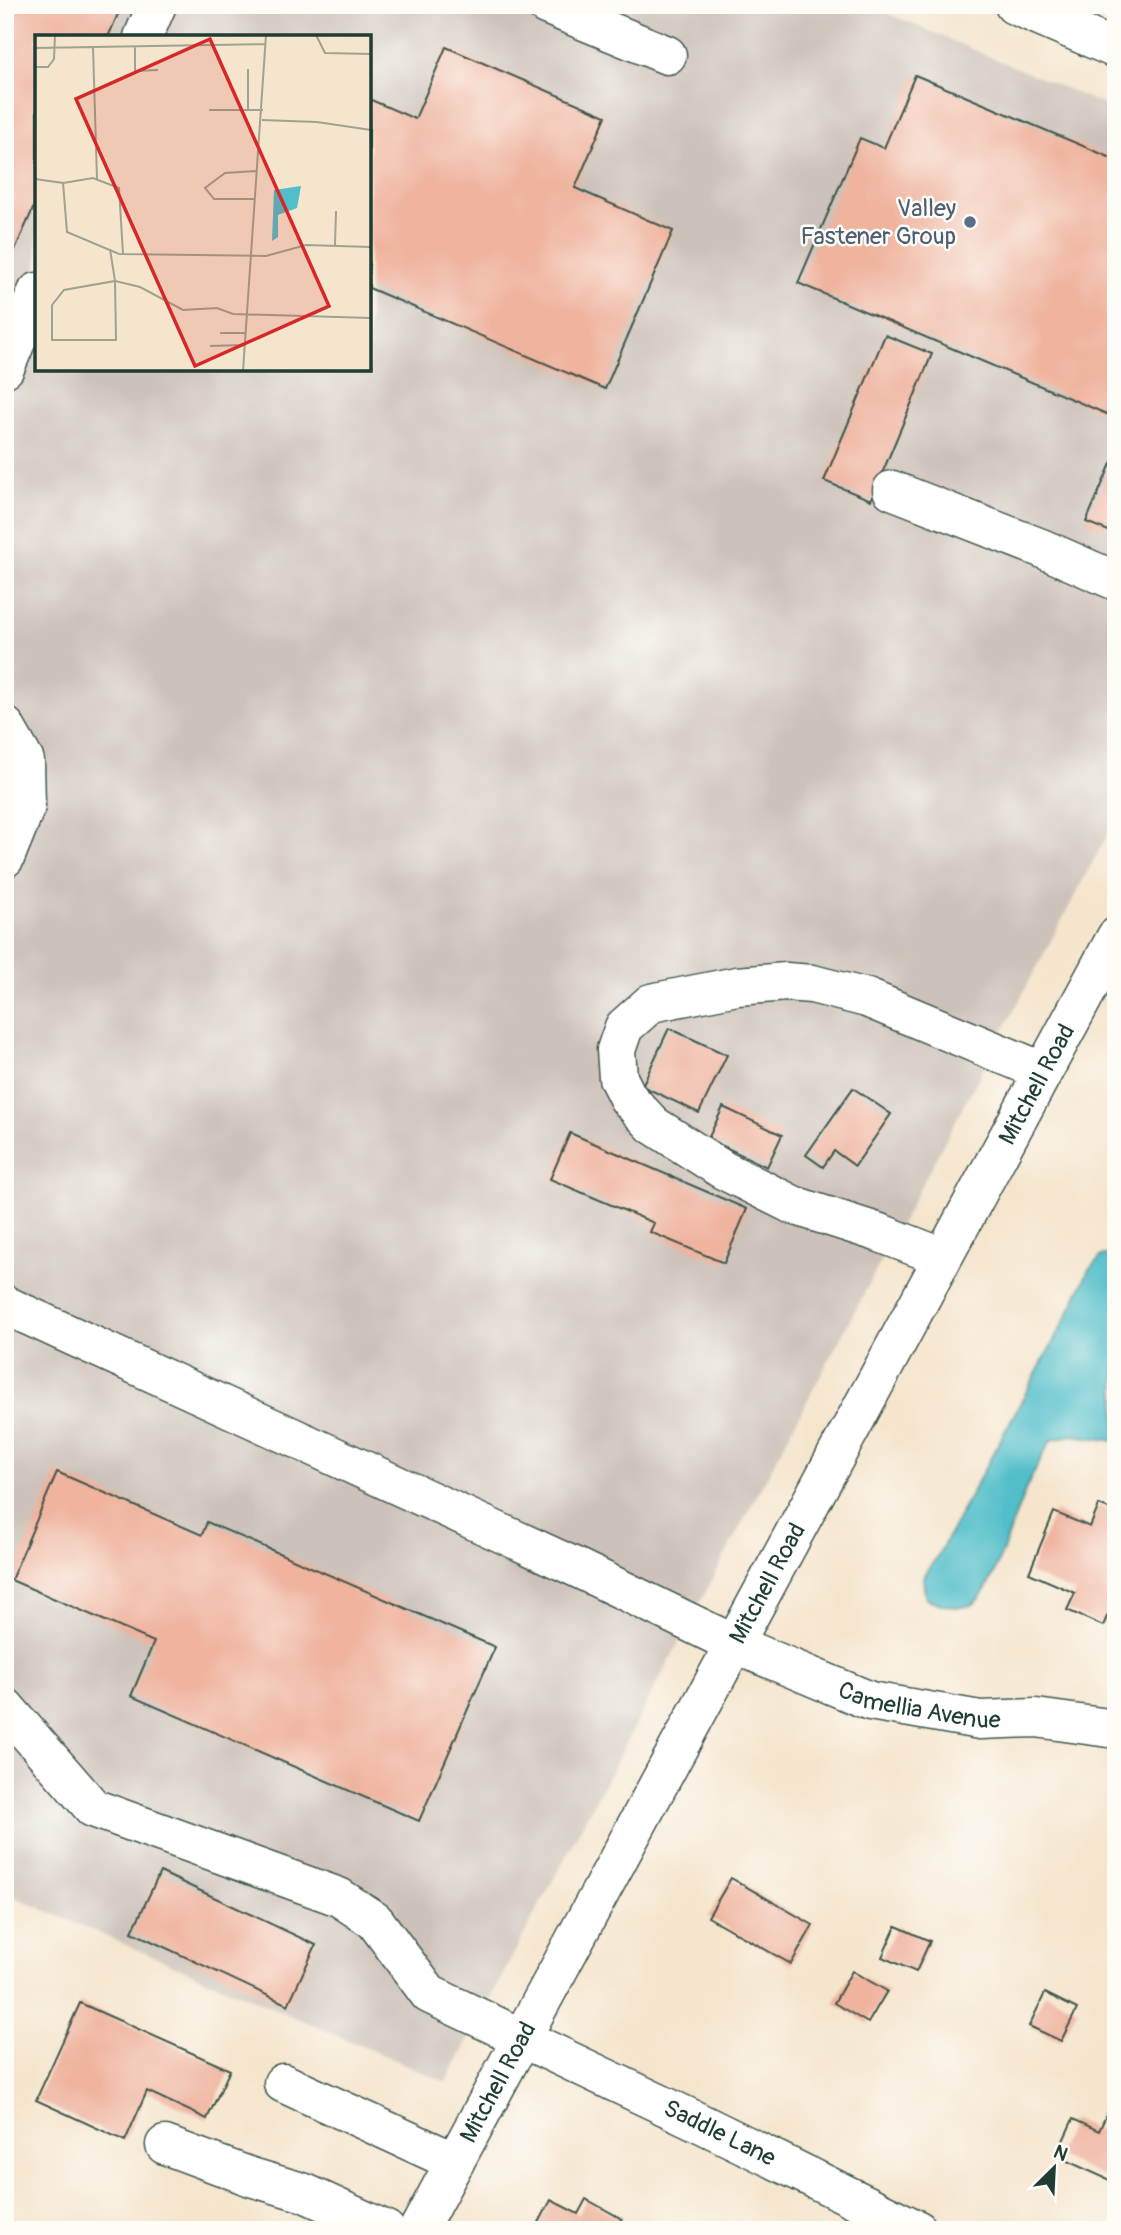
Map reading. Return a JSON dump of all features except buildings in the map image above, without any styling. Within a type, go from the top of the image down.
[{"type":"street","points":[[145,35],[157,5]]},
{"type":"street","points":[[546,5],[667,55]]},
{"type":"street","points":[[1014,5],[1052,13],[1116,49]]},
{"type":"street","points":[[5,368],[35,297]]},
{"type":"street","points":[[892,490],[1041,548],[1116,581]]},
{"type":"street","points":[[5,726],[25,761],[26,806],[5,858]]},
{"type":"street","name":"Mitchell Road","points":[[418,2230],[1116,937]]},
{"type":"street","points":[[942,1258],[880,1233],[793,1205],[723,1170],[653,1125],[628,1098],[618,1079],[616,1050],[624,1027],[651,1003],[737,986],[786,982],[812,984],[867,998],[1042,1071]]},
{"type":"street","name":"Camellia Avenue","points":[[5,1306],[572,1566],[734,1644],[870,1700],[980,1720],[1036,1718],[1116,1729]]},
{"type":"street","name":"Saddle Lane","points":[[5,1707],[93,1808],[339,1897],[376,1921],[429,1994],[918,2230]]},
{"type":"street","points":[[283,2083],[454,2162]]},
{"type":"street","points":[[165,2145],[251,2177],[305,2193],[386,2230]]},
{"type":"shaded area","points":[[5,5],[868,5],[1116,110],[1116,818],[446,2082],[5,1893]]},
{"type":"water","points":[[1116,1253],[1116,1441],[1072,1435],[1051,1440],[1028,1484],[997,1566],[982,1595],[974,1603],[963,1607],[943,1605],[926,1598],[926,1573],[1069,1313],[1089,1269],[1102,1256]]},
{"type":"place","name":"Valley Fastener Group","points":[[970,222]]}]
